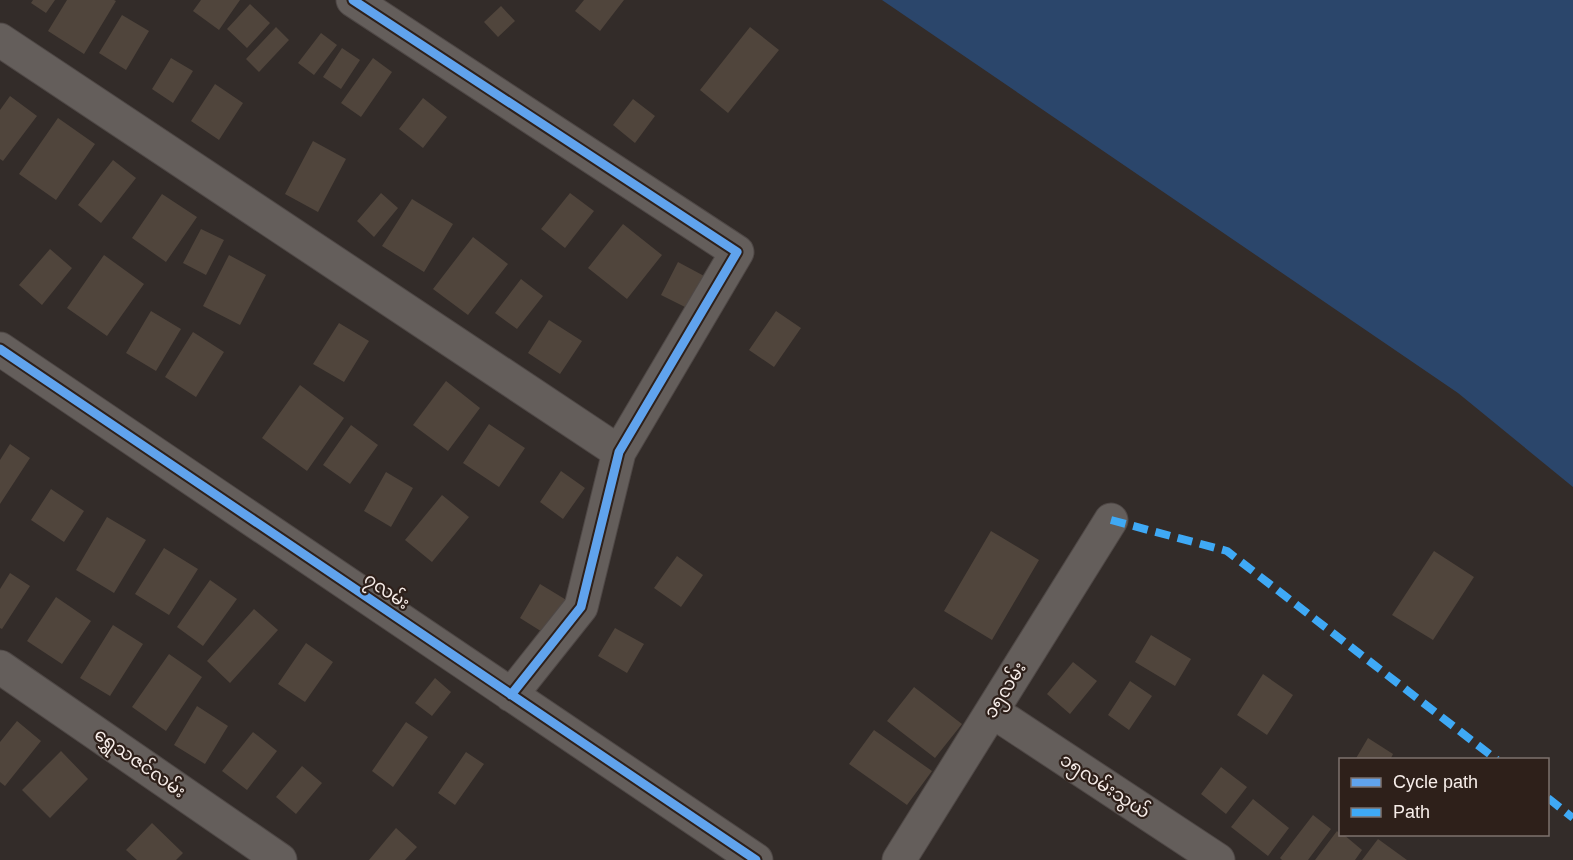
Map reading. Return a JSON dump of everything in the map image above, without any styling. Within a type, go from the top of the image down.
[{"type":"street","points":[[353,0],[737,252],[619,452],[581,607],[511,695]]},
{"type":"street","points":[[0,40],[619,452]]},
{"type":"street","name":"၇လမ်း","points":[[0,349],[756,860]]},
{"type":"street","name":"၁၅လမ်း","points":[[899,860],[1111,520]]},
{"type":"street","name":"ရွှေသဇင်လမ်း","points":[[0,667],[280,860]]},
{"type":"street","name":"၁၅လမ်းသွယ်","points":[[992,711],[1218,860]]},
{"type":"water","points":[[882,0],[1573,0],[1573,487],[1458,393]]},
{"type":"building","points":[[33,0],[55,0],[46,13],[31,3]]},
{"type":"building","points":[[67,0],[116,1],[84,54],[48,31]]},
{"type":"building","points":[[201,0],[240,0],[219,30],[193,11]]},
{"type":"building","points":[[584,0],[624,0],[600,31],[575,11]]},
{"type":"building","points":[[250,4],[270,23],[247,48],[227,29]]},
{"type":"building","points":[[501,6],[515,21],[498,37],[484,22]]},
{"type":"building","points":[[122,15],[149,31],[126,70],[99,53]]},
{"type":"building","points":[[276,27],[289,40],[259,72],[246,59]]},
{"type":"building","points":[[750,27],[779,50],[728,113],[700,90]]},
{"type":"building","points":[[321,33],[337,45],[314,75],[298,63]]},
{"type":"building","points":[[342,48],[360,60],[341,89],[323,77]]},
{"type":"building","points":[[171,58],[193,71],[173,103],[152,89]]},
{"type":"building","points":[[373,58],[392,72],[361,117],[341,103]]},
{"type":"building","points":[[215,84],[243,103],[219,140],[191,121]]},
{"type":"building","points":[[10,96],[37,116],[3,161],[0,159],[0,110]]},
{"type":"building","points":[[423,98],[447,117],[423,148],[399,129]]},
{"type":"building","points":[[633,99],[655,116],[635,143],[613,125]]},
{"type":"building","points":[[58,118],[95,144],[56,200],[19,174]]},
{"type":"building","points":[[313,141],[346,159],[318,212],[285,194]]},
{"type":"building","points":[[113,160],[136,178],[101,223],[78,205]]},
{"type":"building","points":[[381,193],[398,208],[374,237],[357,221]]},
{"type":"building","points":[[570,193],[594,211],[565,248],[541,229]]},
{"type":"building","points":[[162,194],[197,217],[166,262],[132,238]]},
{"type":"building","points":[[412,199],[453,224],[424,272],[382,246]]},
{"type":"building","points":[[623,224],[662,255],[627,299],[588,268]]},
{"type":"building","points":[[201,229],[224,240],[206,275],[183,263]]},
{"type":"building","points":[[473,237],[508,264],[468,315],[433,289]]},
{"type":"building","points":[[50,249],[72,268],[42,305],[19,285]]},
{"type":"building","points":[[104,255],[144,284],[107,336],[67,308]]},
{"type":"building","points":[[229,255],[266,275],[240,325],[203,306]]},
{"type":"building","points":[[678,262],[706,277],[689,309],[661,295]]},
{"type":"building","points":[[521,279],[543,296],[517,329],[495,313]]},
{"type":"building","points":[[151,311],[181,329],[156,371],[126,353]]},
{"type":"building","points":[[776,311],[801,328],[774,367],[749,350]]},
{"type":"building","points":[[549,320],[582,341],[560,374],[528,353]]},
{"type":"building","points":[[339,323],[369,341],[344,382],[313,364]]},
{"type":"building","points":[[193,332],[224,352],[196,397],[165,377]]},
{"type":"building","points":[[446,381],[480,408],[448,451],[413,425]]},
{"type":"building","points":[[300,385],[344,418],[307,471],[262,438]]},
{"type":"building","points":[[489,424],[525,448],[499,487],[463,463]]},
{"type":"building","points":[[351,425],[378,445],[350,484],[323,465]]},
{"type":"building","points":[[10,444],[30,458],[0,504],[0,460]]},
{"type":"building","points":[[561,471],[585,488],[563,519],[540,502]]},
{"type":"building","points":[[386,472],[413,488],[391,527],[364,511]]},
{"type":"building","points":[[51,489],[84,511],[64,542],[31,520]]},
{"type":"building","points":[[442,495],[469,517],[432,562],[405,540]]},
{"type":"building","points":[[107,517],[146,540],[114,593],[76,570]]},
{"type":"building","points":[[991,531],[1039,560],[992,640],[944,611]]},
{"type":"building","points":[[164,548],[198,569],[169,615],[135,594]]},
{"type":"building","points":[[1434,551],[1474,577],[1433,640],[1392,615]]},
{"type":"building","points":[[677,556],[703,575],[681,607],[654,588]]},
{"type":"building","points":[[10,573],[30,586],[2,629],[0,628],[0,589]]},
{"type":"building","points":[[210,580],[237,599],[203,646],[177,627]]},
{"type":"building","points":[[540,584],[568,601],[547,635],[520,618]]},
{"type":"building","points":[[56,597],[91,621],[62,664],[27,641]]},
{"type":"building","points":[[254,609],[278,630],[230,683],[207,661]]},
{"type":"building","points":[[113,625],[143,644],[110,696],[80,678]]},
{"type":"building","points":[[615,628],[644,644],[627,673],[598,656]]},
{"type":"building","points":[[1151,635],[1191,659],[1175,686],[1135,662]]},
{"type":"building","points":[[306,643],[333,662],[305,702],[278,684]]},
{"type":"building","points":[[169,654],[202,677],[166,731],[132,707]]},
{"type":"building","points":[[1073,662],[1097,681],[1070,714],[1047,694]]},
{"type":"building","points":[[1263,674],[1293,695],[1267,735],[1237,715]]},
{"type":"building","points":[[435,678],[451,692],[432,716],[415,703]]},
{"type":"building","points":[[1130,681],[1152,696],[1129,730],[1108,715]]},
{"type":"building","points":[[914,687],[962,724],[935,758],[887,721]]},
{"type":"building","points":[[197,706],[228,726],[205,764],[174,745]]},
{"type":"building","points":[[17,721],[41,741],[5,786],[0,782],[0,742]]},
{"type":"building","points":[[406,722],[428,737],[393,787],[372,771]]},
{"type":"building","points":[[874,730],[932,771],[907,805],[849,764]]},
{"type":"building","points":[[253,732],[277,751],[247,790],[222,771]]},
{"type":"building","points":[[1368,738],[1393,754],[1391,758],[1356,758]]},
{"type":"building","points":[[61,751],[88,779],[50,818],[22,790]]},
{"type":"building","points":[[466,752],[484,764],[455,805],[438,793]]},
{"type":"building","points":[[302,766],[322,783],[296,814],[276,797]]},
{"type":"building","points":[[1221,767],[1247,787],[1226,814],[1201,794]]},
{"type":"building","points":[[1253,799],[1289,828],[1268,856],[1231,827]]},
{"type":"building","points":[[1313,815],[1331,829],[1308,860],[1282,860],[1280,858]]},
{"type":"building","points":[[152,823],[183,853],[176,860],[137,860],[126,850]]},
{"type":"building","points":[[396,828],[417,847],[405,860],[369,860]]},
{"type":"building","points":[[1337,831],[1339,836],[1345,836],[1362,850],[1355,860],[1315,860]]},
{"type":"building","points":[[1378,839],[1407,860],[1362,860]]},
{"type":"marked path","points":[[1111,520],[1227,551],[1494,758]]},
{"type":"marked path","points":[[1549,799],[1573,818]]},
{"type":"cycle path","points":[[353,0],[737,252],[619,452],[581,607],[511,695]]},
{"type":"cycle path","points":[[0,349],[756,860]]}]
